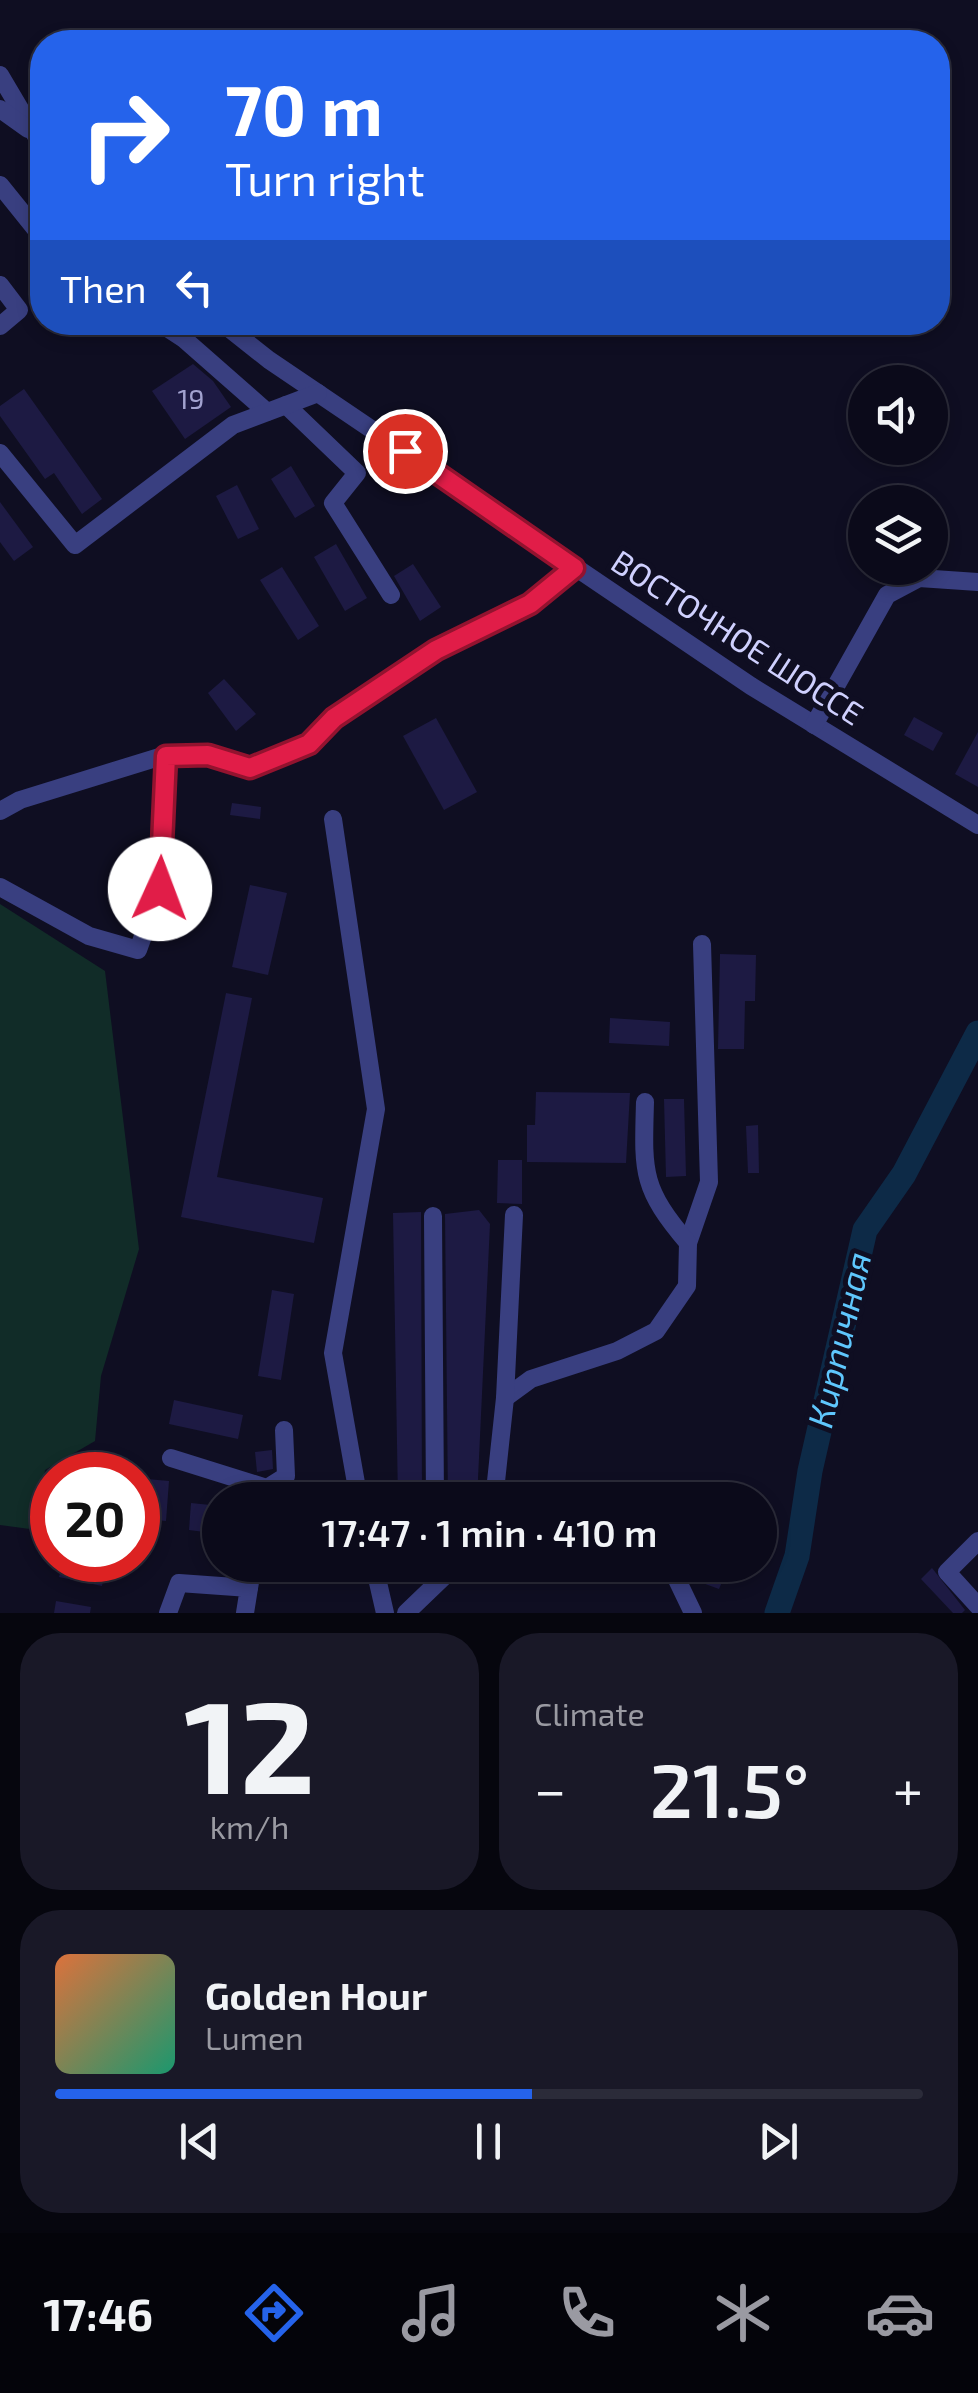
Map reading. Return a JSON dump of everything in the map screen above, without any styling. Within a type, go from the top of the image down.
[{"type":"street","points":[[0,75],[30,126]]},
{"type":"street","points":[[0,109],[30,133]]},
{"type":"street","points":[[0,184],[30,223]]},
{"type":"street","points":[[0,285],[19,310],[0,326]]},
{"type":"street","points":[[179,335],[267,412]]},
{"type":"street","name":"ВОСТОЧНОЕ ШОССЕ","points":[[239,335],[574,568],[814,726],[978,825]]},
{"type":"street","points":[[0,453],[75,545],[233,425],[318,392]]},
{"type":"street","points":[[286,405],[357,473],[333,503],[392,596]]},
{"type":"street","points":[[0,812],[20,800],[166,756],[208,755],[250,768],[309,744],[334,718],[436,650],[530,604],[574,568]]},
{"type":"street","points":[[814,726],[887,595],[919,578],[978,582]]},
{"type":"street","points":[[0,887],[89,936],[138,950],[160,889],[166,756]]},
{"type":"street","points":[[333,818],[376,1109],[332,1353],[356,1482]]},
{"type":"street","points":[[505,1398],[531,1379],[617,1351],[656,1331],[687,1286],[688,1243],[708,1182],[702,944]]},
{"type":"street","points":[[645,1102],[644,1160],[656,1204],[688,1243]]},
{"type":"street","points":[[496,1482],[505,1398],[514,1215]]},
{"type":"street","points":[[433,1216],[434,1482]]},
{"type":"street","points":[[279,1482],[286,1476],[284,1430]]},
{"type":"street","points":[[170,1458],[234,1482]]},
{"type":"street","points":[[970,1613],[978,1605],[946,1572],[978,1541]]},
{"type":"street","points":[[168,1613],[172,1576],[249,1588]]},
{"type":"street","points":[[246,1613],[250,1582]]},
{"type":"street","points":[[378,1582],[384,1613]]},
{"type":"street","points":[[406,1613],[438,1582]]},
{"type":"street","points":[[678,1582],[693,1613]]},
{"type":"green space","points":[[0,904],[105,971],[139,1249],[101,1376],[95,1441],[76,1452],[30,1452],[30,1529],[0,1525]]},
{"type":"building","points":[[193,364],[213,381],[231,407],[185,439],[152,391]]},
{"type":"building","points":[[24,389],[102,499],[82,514],[54,473],[45,479],[0,416],[0,406]]},
{"type":"building","points":[[291,466],[315,506],[295,518],[271,479]]},
{"type":"building","points":[[237,485],[259,529],[238,539],[216,496]]},
{"type":"building","points":[[0,502],[33,547],[14,561],[0,542]]},
{"type":"building","points":[[336,544],[367,598],[345,611],[314,557]]},
{"type":"building","points":[[413,564],[441,607],[420,621],[394,576]]},
{"type":"building","points":[[282,567],[319,626],[298,640],[260,580]]},
{"type":"building","points":[[224,679],[256,714],[236,731],[208,693]]},
{"type":"building","points":[[914,717],[943,733],[933,751],[904,735]]},
{"type":"building","points":[[436,718],[477,792],[444,810],[403,736]]},
{"type":"building","points":[[978,732],[978,787],[955,774]]},
{"type":"building","points":[[232,803],[261,807],[260,819],[230,815]]},
{"type":"building","points":[[250,885],[287,893],[268,975],[232,967]]},
{"type":"building","points":[[720,954],[756,955],[755,1001],[745,1001],[744,1049],[718,1049]]},
{"type":"building","points":[[226,993],[252,998],[217,1177],[323,1198],[314,1243],[181,1217]]},
{"type":"building","points":[[610,1018],[670,1022],[669,1046],[609,1043]]},
{"type":"building","points":[[536,1092],[630,1093],[626,1163],[527,1162],[527,1125],[535,1125]]},
{"type":"building","points":[[664,1099],[684,1099],[686,1176],[666,1177]]},
{"type":"building","points":[[758,1125],[759,1173],[748,1173],[746,1126]]},
{"type":"building","points":[[498,1160],[522,1160],[522,1204],[497,1203]]},
{"type":"building","points":[[479,1210],[490,1224],[478,1482],[448,1482],[445,1214]]},
{"type":"building","points":[[421,1212],[422,1482],[398,1482],[393,1213]]},
{"type":"building","points":[[272,1290],[294,1294],[281,1380],[258,1376]]},
{"type":"building","points":[[174,1400],[243,1415],[238,1439],[169,1424]]},
{"type":"building","points":[[272,1450],[273,1469],[257,1472],[255,1452]]},
{"type":"building","points":[[160,1480],[169,1481],[166,1521],[160,1520]]},
{"type":"building","points":[[191,1503],[202,1504],[202,1532],[189,1530]]},
{"type":"building","points":[[932,1568],[965,1610],[962,1613],[953,1613],[921,1579]]},
{"type":"building","points":[[700,1582],[722,1582],[719,1589]]},
{"type":"building","points":[[56,1601],[91,1607],[90,1613],[54,1613]]},
{"type":"waterway","name":"Кирпичная","points":[[777,1613],[797,1556],[810,1471],[865,1230],[904,1174],[978,1033]]},
{"type":"route","points":[[160,889],[166,756],[208,755],[250,768],[309,744],[334,718],[436,650],[530,604],[574,568],[405,451]]}]
